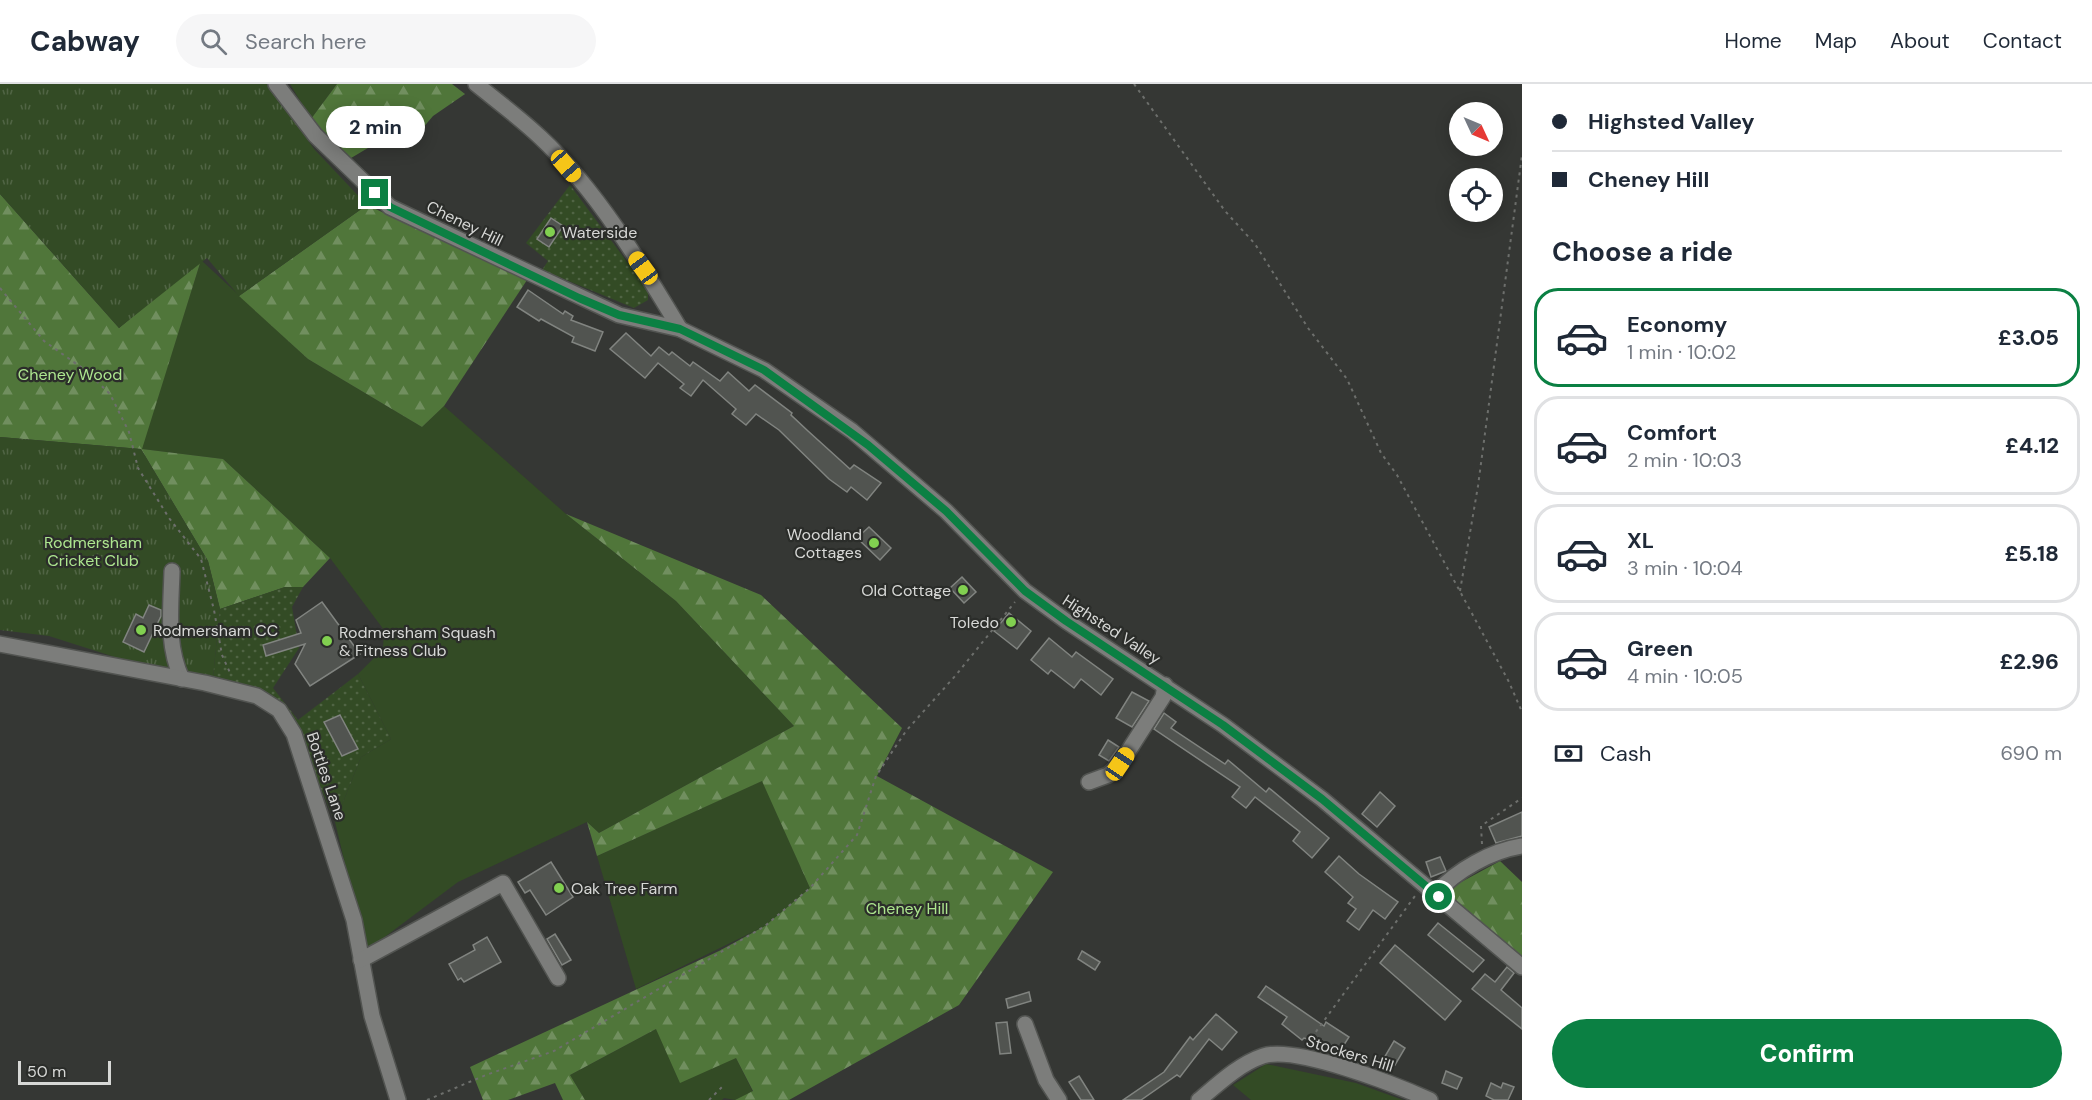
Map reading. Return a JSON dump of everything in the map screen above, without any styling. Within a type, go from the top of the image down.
[{"type":"street","name":"Cheney Hill","points":[[276,84],[315,135],[390,207],[619,315],[680,329]]},
{"type":"street","points":[[476,84],[541,137],[588,192],[643,268],[680,329]]},
{"type":"street","name":"Highsted Valley","points":[[680,329],[764,370],[852,431],[946,511],[1025,591],[1066,621],[1165,685],[1322,799],[1522,967]]},
{"type":"street","points":[[172,571],[171,643],[174,661],[182,679]]},
{"type":"street","name":"Bottles Lane","points":[[0,644],[238,691],[257,696],[279,710],[294,734],[354,920],[372,1016],[398,1100]]},
{"type":"street","points":[[1089,782],[1108,775],[1120,764],[1163,697],[1165,685]]},
{"type":"street","points":[[1436,893],[1447,882],[1483,859],[1522,846]]},
{"type":"street","points":[[361,960],[503,883],[558,978]]},
{"type":"street","points":[[1025,1024],[1047,1080],[1059,1100]]},
{"type":"street","name":"Stockers Hill","points":[[1199,1100],[1227,1076],[1263,1056],[1286,1053],[1381,1079],[1430,1100]]},
{"type":"path","points":[[1134,84],[1225,211],[1255,244],[1308,328],[1347,380],[1381,453],[1390,463],[1509,682],[1522,712]]},
{"type":"path","points":[[1460,593],[1478,486],[1522,155]]},
{"type":"path","points":[[0,288],[44,341],[85,370],[110,394],[129,432],[138,468],[169,518],[201,559],[214,610],[222,655],[238,691]]},
{"type":"path","points":[[427,1100],[486,1075],[554,1051],[765,926],[810,888],[857,835],[876,776],[906,731],[956,675],[1025,591]]},
{"type":"path","points":[[1483,859],[1481,825],[1522,798]]},
{"type":"path","points":[[1299,1055],[1423,884]]},
{"type":"path","points":[[709,1100],[723,1086]]},
{"type":"green space","points":[[0,84],[268,84],[314,149],[367,205],[239,296],[207,258],[119,328],[0,194]]},
{"type":"green space","points":[[290,84],[337,84],[311,119]]},
{"type":"green space","points":[[337,84],[452,84],[465,94],[433,116],[416,136],[395,132],[346,161],[311,119]]},
{"type":"green space","points":[[570,185],[648,290],[648,300],[634,308],[542,270],[548,261],[526,243]],"holes":[[[551,218],[563,226],[549,247],[537,239]]]},
{"type":"green space","name":"Cheney Wood","points":[[0,194],[119,328],[201,260],[142,449],[223,459],[330,558],[303,587],[285,587],[220,609],[208,561],[141,449],[0,437]]},
{"type":"green space","points":[[367,205],[527,280],[444,406],[422,427],[308,359],[239,296]]},
{"type":"green space","points":[[201,260],[308,359],[422,427],[444,406],[566,514],[676,601],[794,726],[599,833],[587,822],[458,882],[366,951],[335,822],[361,757],[391,739],[358,674],[383,649],[384,630],[330,558],[223,459],[141,449]]},
{"type":"green space","name":"Rodmersham Cricket Club","points":[[0,437],[141,449],[208,561],[220,609],[213,677],[143,666],[49,636],[0,630]]},
{"type":"green space","name":"Cheney Hill","points":[[566,514],[761,595],[902,728],[877,776],[1053,872],[959,1005],[789,1100],[735,1100],[753,1091],[736,1058],[680,1083],[656,1029],[570,1075],[585,1100],[563,1100],[555,1083],[508,1100],[483,1100],[470,1067],[719,951],[765,926],[810,888],[762,781],[597,856],[587,822],[599,833],[794,726],[676,601]]},
{"type":"green space","points":[[285,587],[303,587],[292,607],[299,648],[273,688],[298,720],[358,674],[391,739],[361,757],[335,822],[295,727],[264,692],[213,677],[220,609]]},
{"type":"green space","points":[[763,780],[810,888],[765,926],[636,989],[597,856]]},
{"type":"green space","points":[[1500,861],[1522,882],[1522,959],[1449,895],[1452,887]]},
{"type":"green space","points":[[656,1029],[736,1058],[753,1092],[735,1100],[724,1098],[722,1100],[585,1100],[570,1075]]},
{"type":"green space","points":[[1266,1064],[1356,1083],[1403,1100],[1251,1100],[1233,1085]]},
{"type":"building","name":"Waterside","points":[[551,218],[563,226],[549,247],[537,239]]},
{"type":"building","points":[[528,290],[563,314],[565,311],[573,316],[571,320],[603,332],[595,351],[572,342],[574,337],[541,319],[539,321],[517,307]]},
{"type":"building","points":[[626,333],[651,356],[659,347],[669,355],[672,352],[690,366],[693,362],[720,381],[728,372],[749,391],[755,385],[792,413],[791,415],[850,469],[854,465],[881,483],[867,500],[851,487],[847,492],[829,479],[779,430],[756,414],[746,425],[732,414],[736,409],[703,380],[691,396],[680,388],[684,384],[658,363],[645,378],[610,349]]},
{"type":"building","name":"Woodland Cottages","points":[[869,527],[891,548],[880,560],[857,538]]},
{"type":"building","name":"Old Cottage","points":[[962,577],[976,592],[964,603],[950,588]]},
{"type":"building","name":"Rodmersham Squash & Fitness Club","points":[[322,602],[360,654],[310,686],[295,664],[305,644],[266,656],[263,645],[301,633],[296,620]]},
{"type":"building","name":"Rodmersham CC","points":[[149,605],[161,610],[161,616],[144,652],[123,642],[136,614],[143,618]]},
{"type":"building","name":"Toledo","points":[[1009,613],[1031,631],[1017,649],[994,631]]},
{"type":"building","points":[[1049,638],[1072,657],[1076,652],[1113,679],[1101,695],[1081,679],[1074,688],[1051,670],[1048,674],[1031,660]]},
{"type":"building","points":[[1132,692],[1149,701],[1132,727],[1116,718]]},
{"type":"building","points":[[1164,713],[1176,722],[1171,728],[1225,764],[1228,760],[1266,792],[1269,788],[1329,838],[1312,858],[1293,841],[1300,832],[1255,797],[1246,808],[1232,797],[1240,787],[1154,729]]},
{"type":"building","points":[[340,715],[358,749],[342,756],[324,722]]},
{"type":"building","points":[[1108,740],[1119,747],[1109,761],[1099,755]]},
{"type":"building","points":[[1380,792],[1395,806],[1377,827],[1362,814]]},
{"type":"building","points":[[1522,812],[1522,836],[1496,843],[1489,827]]},
{"type":"building","points":[[1339,856],[1359,874],[1398,902],[1385,919],[1373,910],[1359,930],[1347,921],[1356,909],[1348,903],[1353,897],[1325,872]]},
{"type":"building","points":[[1440,857],[1446,871],[1431,877],[1426,862]]},
{"type":"building","name":"Oak Tree Farm","points":[[551,862],[573,897],[546,915],[530,890],[525,893],[518,882]]},
{"type":"building","points":[[1438,923],[1484,960],[1473,972],[1428,935]]},
{"type":"building","points":[[555,934],[571,960],[562,965],[547,939]]},
{"type":"building","points":[[487,937],[501,962],[464,982],[461,978],[458,980],[449,964],[475,950],[473,945]]},
{"type":"building","points":[[1395,945],[1461,1001],[1445,1020],[1380,963]]},
{"type":"building","points":[[1082,951],[1100,962],[1095,970],[1078,959]]},
{"type":"building","points":[[1507,967],[1514,973],[1501,990],[1522,1008],[1522,1029],[1472,989],[1485,974],[1495,982]]},
{"type":"building","points":[[1266,986],[1324,1026],[1326,1022],[1349,1037],[1342,1048],[1304,1038],[1302,1040],[1282,1024],[1287,1017],[1258,997]]},
{"type":"building","points":[[1029,992],[1031,1001],[1008,1008],[1006,999]]},
{"type":"building","points":[[1216,1014],[1237,1032],[1222,1050],[1209,1039],[1180,1077],[1177,1075],[1141,1100],[1123,1100],[1164,1072],[1190,1037],[1193,1040]]},
{"type":"building","points":[[1007,1022],[1011,1053],[1000,1054],[996,1023]]},
{"type":"building","points":[[1394,1041],[1405,1048],[1395,1065],[1384,1058]]},
{"type":"building","points":[[1446,1071],[1462,1078],[1457,1089],[1442,1083]]},
{"type":"building","points":[[1079,1076],[1094,1100],[1081,1100],[1069,1082]]},
{"type":"building","points":[[1491,1083],[1501,1088],[1503,1083],[1514,1087],[1508,1100],[1494,1100],[1486,1096]]},
{"type":"place","name":"Waterside","points":[[550,232]]},
{"type":"place","name":"Woodland Cottages","points":[[874,543]]},
{"type":"place","name":"Old Cottage","points":[[963,590]]},
{"type":"place","name":"Toledo","points":[[1011,622]]},
{"type":"place","name":"Rodmersham CC","points":[[141,630]]},
{"type":"place","name":"Rodmersham Squash & Fitness Club","points":[[327,641]]},
{"type":"place","name":"Oak Tree Farm","points":[[559,888]]},
{"type":"route","points":[[375,193],[390,207],[579,298],[619,315],[680,329],[764,370],[852,431],[946,511],[1025,591],[1066,621],[1223,725],[1322,799],[1439,897]]}]
